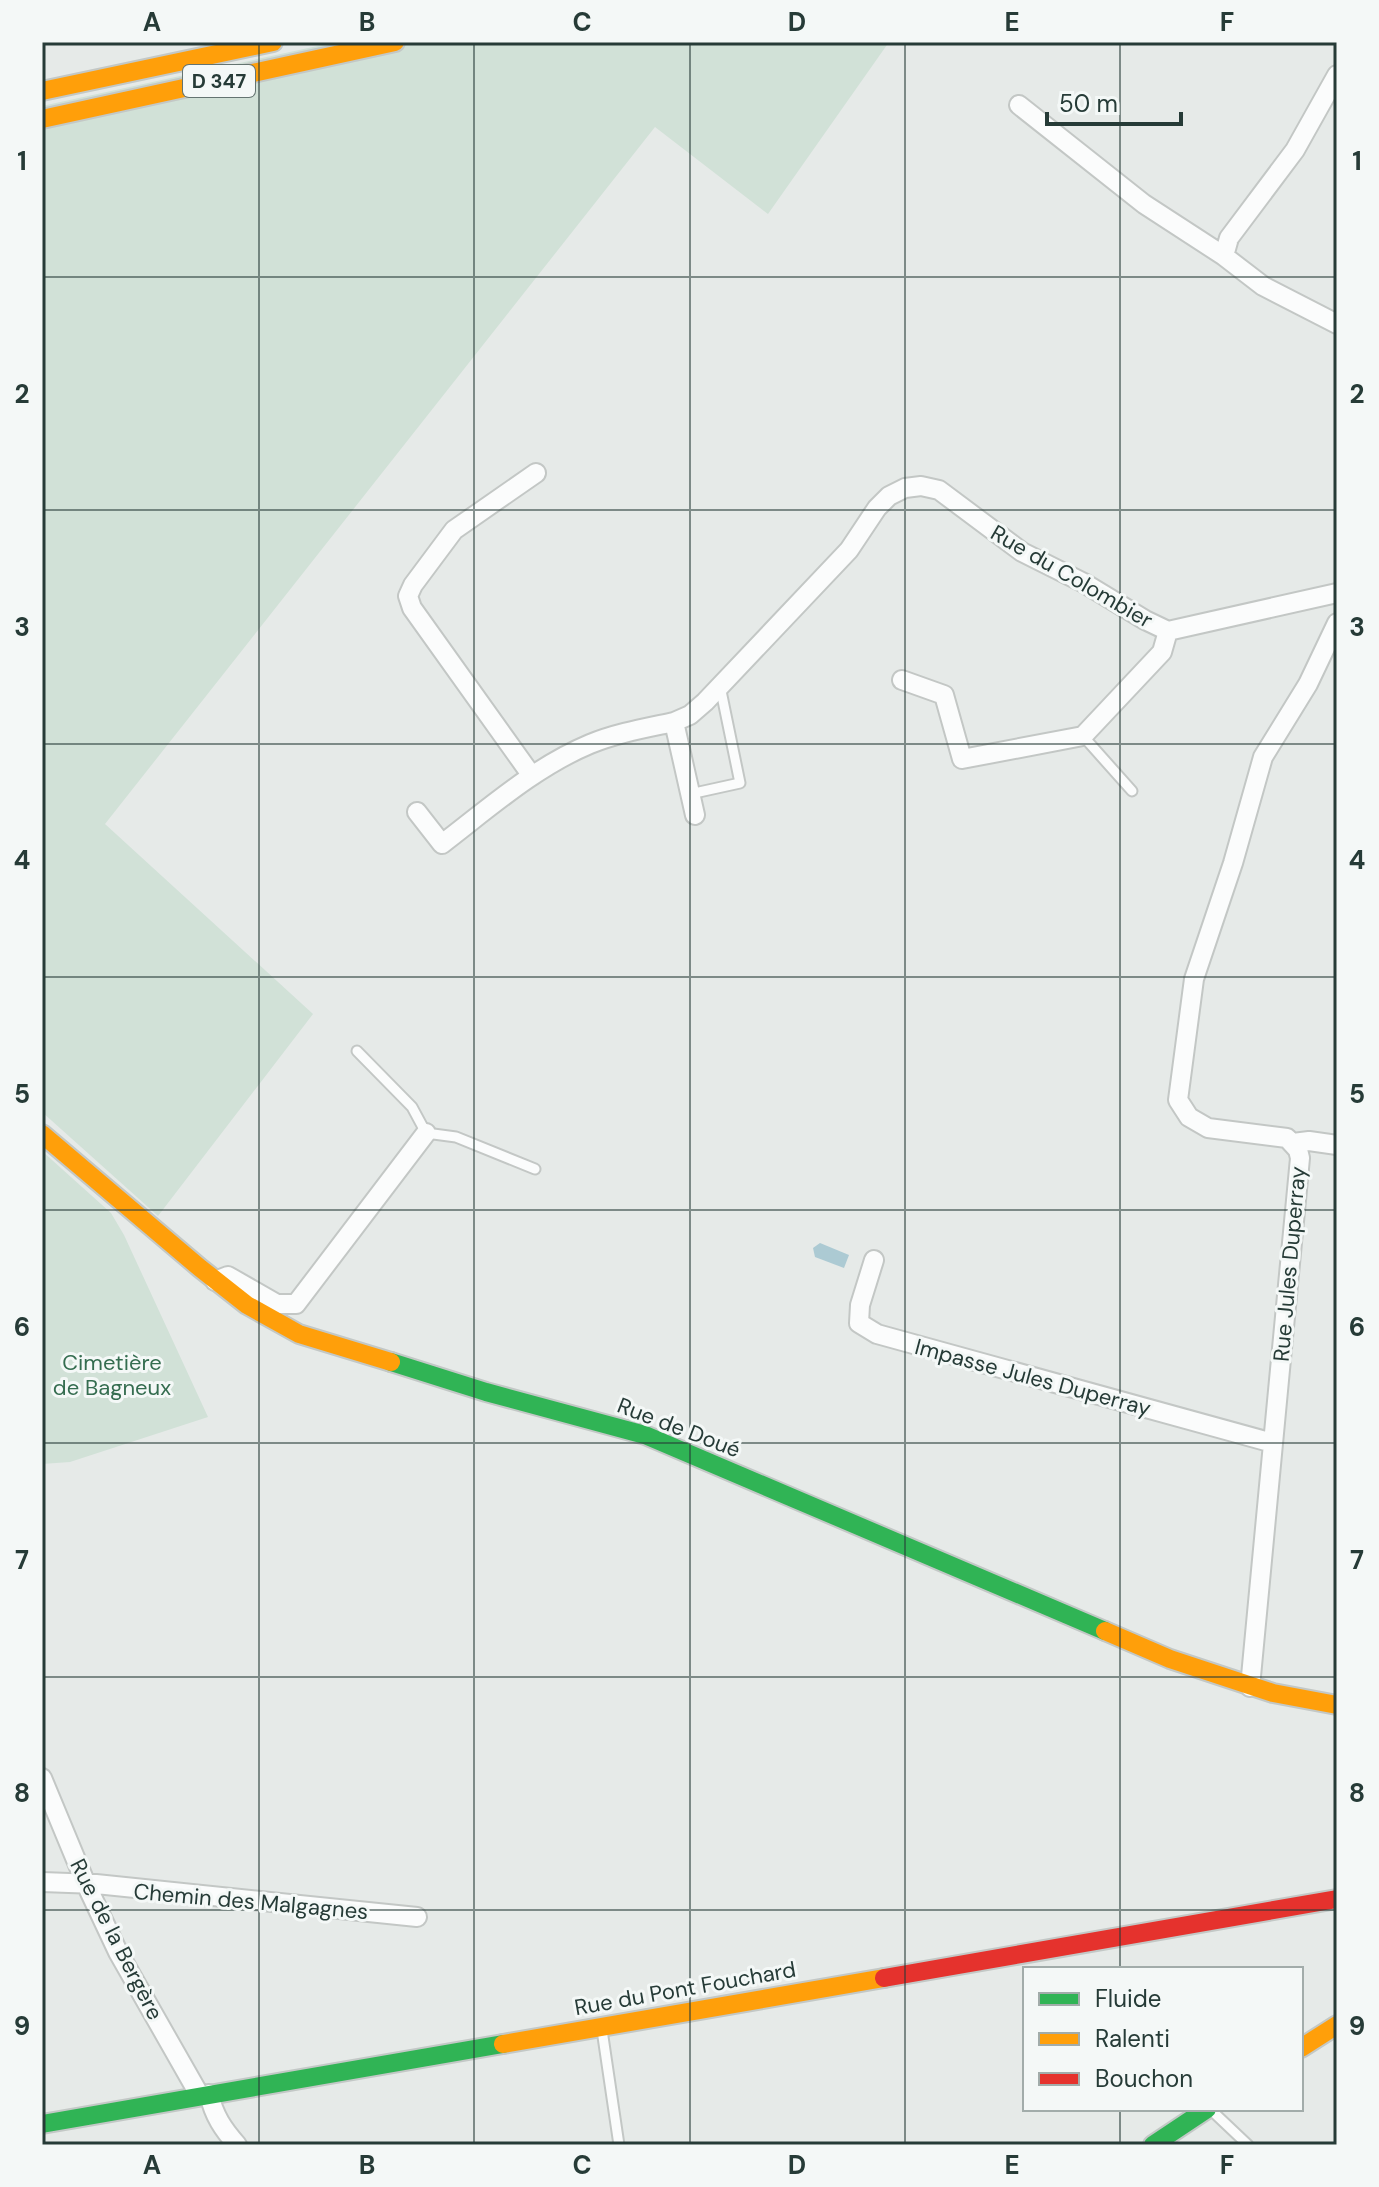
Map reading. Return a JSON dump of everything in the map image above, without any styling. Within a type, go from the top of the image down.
[{"type":"main road","name":"D 347","points":[[42,91],[273,42]]},
{"type":"main road","name":"D 347","points":[[42,119],[395,42]]},
{"type":"main road","name":"Rue de Doué","points":[[42,1134],[215,1281],[273,1324],[486,1392],[645,1435],[1170,1659],[1250,1687],[1337,1705]]},
{"type":"main road","name":"Rue du Pont Fouchard","points":[[42,2124],[1337,1899]]},
{"type":"main road","points":[[1303,2047],[1337,2025]]},
{"type":"main road","points":[[1153,2145],[1206,2111]]},
{"type":"street","points":[[1224,256],[1229,238],[1295,150],[1337,75]]},
{"type":"street","points":[[1019,105],[1144,204],[1224,256],[1263,286],[1330,321],[1337,302]]},
{"type":"street","points":[[532,776],[412,608],[408,596],[454,530],[536,473]]},
{"type":"street","name":"Rue du Colombier","points":[[674,722],[697,708],[720,686],[849,550],[877,508],[889,496],[913,487],[939,490],[1022,552],[1168,631],[1337,593]]},
{"type":"street","name":"Rue Jules Duperray","points":[[1250,1687],[1300,1166],[1298,1150],[1279,1135],[1208,1128],[1196,1123],[1181,1108],[1178,1088],[1194,979],[1240,841],[1263,757],[1308,684],[1337,623]]},
{"type":"street","points":[[902,680],[944,695],[962,759],[1083,736],[1162,652],[1168,631]]},
{"type":"street","points":[[417,812],[442,844],[532,776],[590,744],[622,733],[674,722],[695,815]]},
{"type":"street","points":[[215,1281],[228,1276],[277,1304],[296,1304],[426,1133]]},
{"type":"street","points":[[1293,1143],[1309,1141],[1337,1145]]},
{"type":"street","name":"Impasse Jules Duperray","points":[[874,1260],[860,1305],[859,1323],[877,1334],[1273,1443]]},
{"type":"street","name":"Rue de la Bergère","points":[[42,1778],[118,1952],[221,2127],[237,2145]]},
{"type":"street","name":"Chemin des Malgagnes","points":[[42,1882],[417,1917]]},
{"type":"lane","points":[[690,794],[740,783],[720,686]]},
{"type":"lane","points":[[1083,736],[1132,791]]},
{"type":"lane","points":[[357,1051],[412,1107],[426,1133],[456,1137],[535,1169]]},
{"type":"lane","points":[[602,2028],[619,2145]]},
{"type":"lane","points":[[1211,2111],[1248,2145]]},
{"type":"green space","points":[[336,42],[889,42],[768,214],[655,127],[105,824],[313,1014],[158,1216],[42,1112],[42,106]]},
{"type":"green space","name":"Cimetière de Bagneux","points":[[42,1151],[111,1213],[208,1417],[70,1462],[42,1464]]},
{"type":"water","points":[[820,1243],[849,1255],[844,1268],[815,1257],[813,1248]]},
{"type":"traffic: fast","points":[[391,1362],[486,1392],[645,1435],[1105,1631]]},
{"type":"traffic: fast","points":[[42,2124],[503,2044]]},
{"type":"traffic: fast","points":[[1153,2145],[1204,2111]]},
{"type":"traffic: slow","points":[[42,91],[273,42]]},
{"type":"traffic: slow","points":[[42,119],[395,42]]},
{"type":"traffic: slow","points":[[42,1134],[247,1305],[299,1334],[391,1362]]},
{"type":"traffic: slow","points":[[1105,1631],[1170,1659],[1273,1693],[1337,1705]]},
{"type":"traffic: slow","points":[[503,2044],[884,1978]]},
{"type":"traffic: slow","points":[[1303,2047],[1337,2025]]},
{"type":"traffic: jam","points":[[884,1978],[1337,1899]]}]
